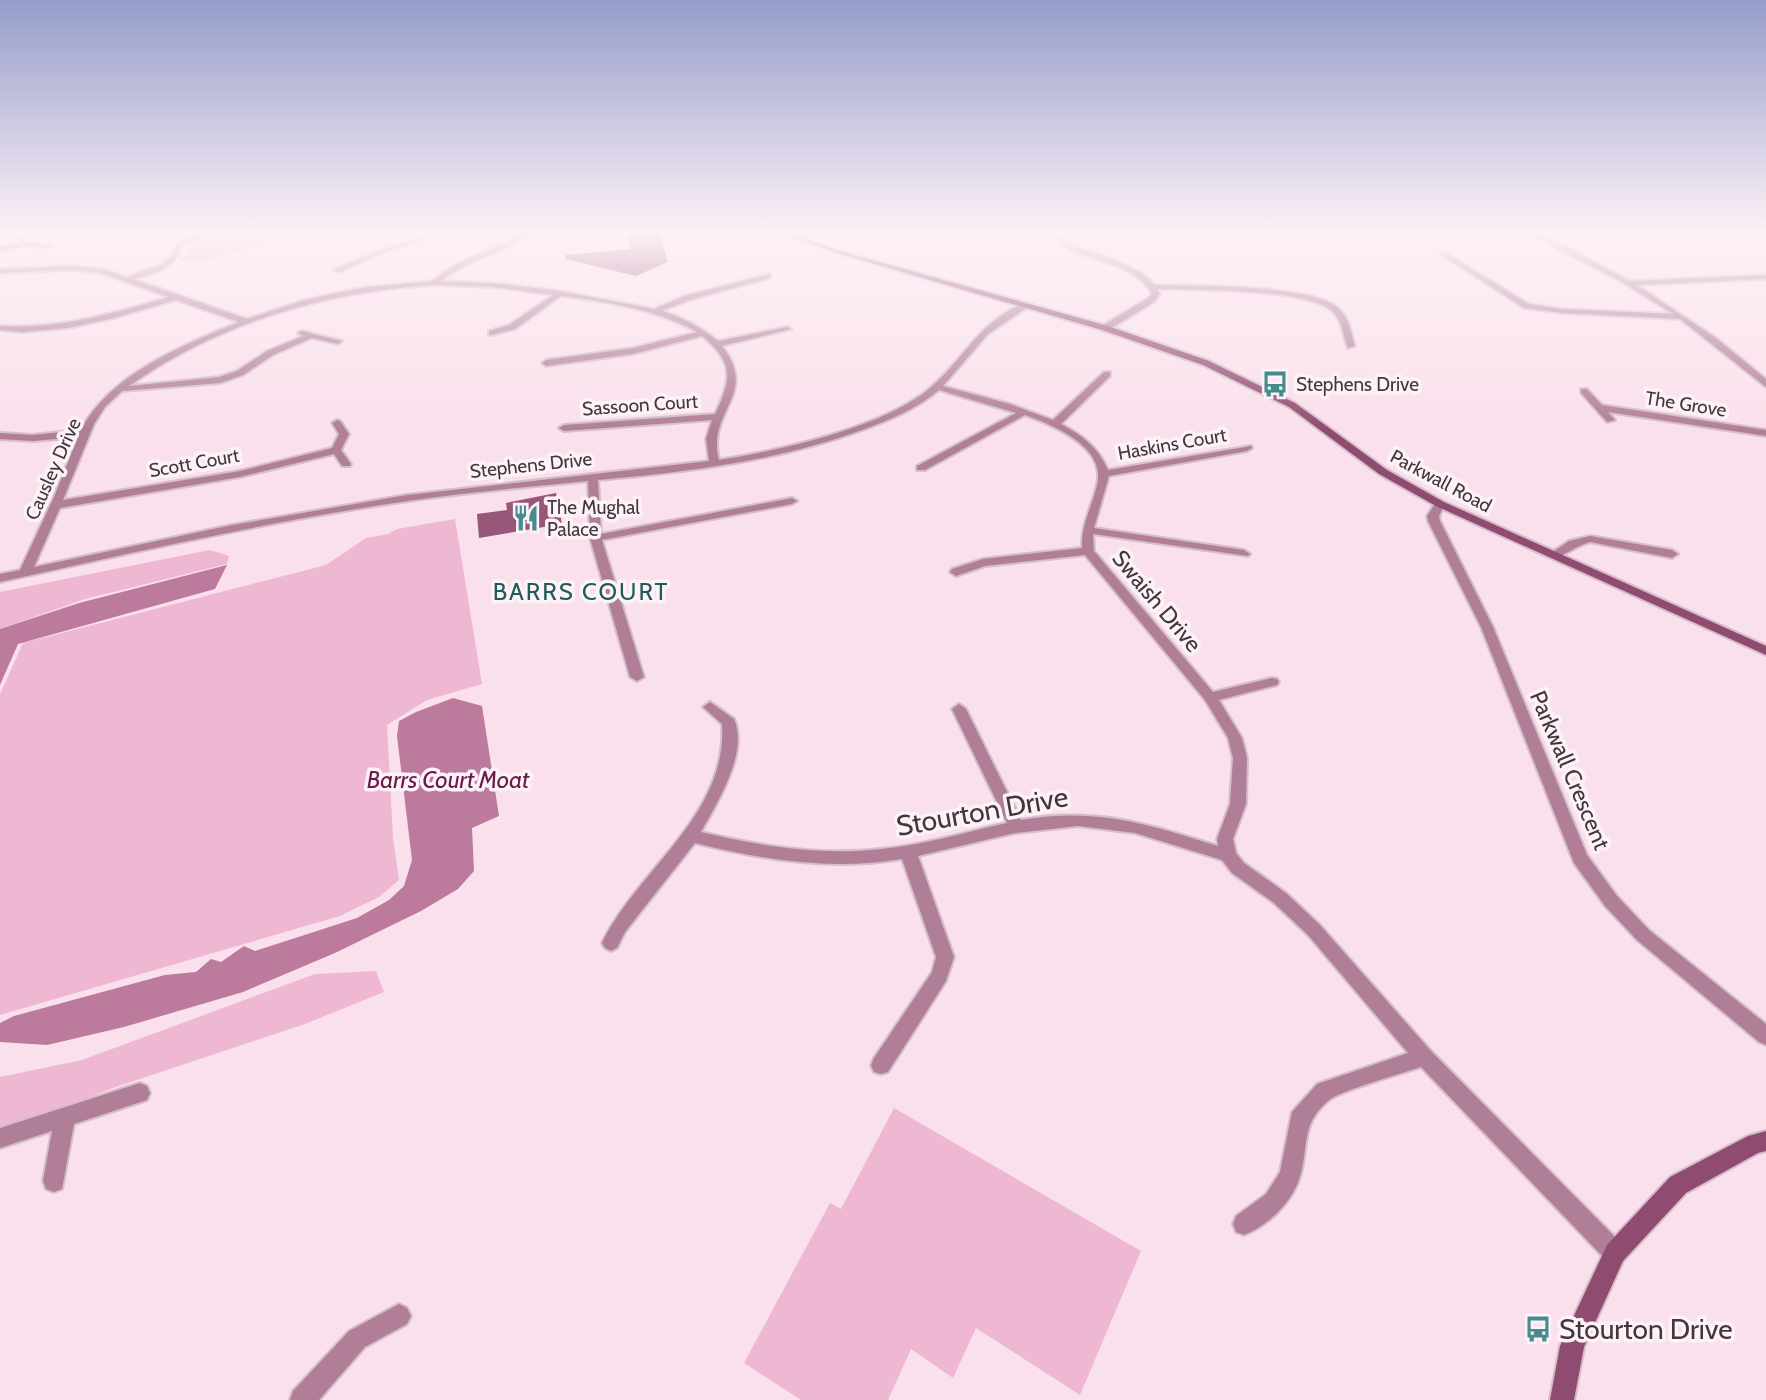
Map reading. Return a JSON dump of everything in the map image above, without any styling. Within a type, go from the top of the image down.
[{"type":"street","points":[[0,328],[39,330],[83,324],[168,299]]},
{"type":"street","points":[[183,299],[244,321]]},
{"type":"street","name":"Causley Drive","points":[[25,573],[85,433],[103,404],[152,367],[244,321],[320,299]]},
{"type":"street","points":[[492,333],[512,327],[551,299]]},
{"type":"street","name":"Causley Drive","points":[[601,299],[655,311],[704,333],[718,344],[730,362],[732,387],[711,440],[715,465]]},
{"type":"street","points":[[655,311],[684,299]]},
{"type":"street","name":"Parkwall Road","points":[[1006,299],[1180,352],[1273,394],[1316,421],[1383,472],[1440,504],[1766,651]]},
{"type":"street","points":[[1105,328],[1152,299]]},
{"type":"street","points":[[1315,299],[1334,308],[1339,314],[1344,321],[1350,346]]},
{"type":"street","points":[[1516,299],[1527,306],[1562,312],[1679,317]]},
{"type":"street","points":[[1653,299],[1746,366],[1766,384]]},
{"type":"street","name":"Stephens Drive","points":[[0,578],[304,517],[463,490],[715,465],[800,448],[883,419],[937,387],[984,333],[1026,305]]},
{"type":"street","points":[[718,344],[787,329]]},
{"type":"street","points":[[297,331],[338,341]]},
{"type":"street","points":[[546,363],[633,351],[704,333]]},
{"type":"street","points":[[122,389],[220,380],[240,373],[270,352],[311,335]]},
{"type":"street","points":[[1055,424],[1107,374]]},
{"type":"street","points":[[937,387],[1055,424],[1087,444],[1098,457],[1104,474]]},
{"type":"street","points":[[1584,391],[1610,421]]},
{"type":"street","name":"The Grove","points":[[1601,408],[1766,433]]},
{"type":"street","points":[[921,468],[1022,413]]},
{"type":"street","name":"Sassoon Court","points":[[564,428],[718,417]]},
{"type":"street","points":[[337,423],[344,434],[336,450],[346,464]]},
{"type":"street","points":[[0,436],[33,438],[85,433]]},
{"type":"street","name":"Haskins Court","points":[[1104,474],[1247,448]]},
{"type":"street","name":"Scott Court","points":[[56,505],[240,474],[336,450]]},
{"type":"street","name":"Swaish Drive","points":[[1104,474],[1088,530],[1088,551],[1210,697],[1235,738],[1240,758],[1238,804],[1225,839],[1228,855]]},
{"type":"street","points":[[593,476],[596,538],[637,677]]},
{"type":"street","points":[[596,538],[792,502]]},
{"type":"street","name":"Parkwall Crescent","points":[[1440,504],[1433,516],[1434,521],[1487,627],[1580,858],[1611,901],[1643,935],[1766,1036]]},
{"type":"street","points":[[1088,530],[1244,554]]},
{"type":"street","points":[[1554,555],[1573,543],[1590,538],[1672,554]]},
{"type":"street","points":[[956,572],[982,563],[1088,551]]},
{"type":"street","points":[[1210,697],[1272,682]]},
{"type":"street","points":[[611,943],[620,927],[691,836],[721,780],[732,736],[729,722],[710,707]]},
{"type":"street","points":[[959,709],[1017,828]]},
{"type":"street","name":"Stourton Drive","points":[[691,836],[758,853],[815,860],[908,852],[1017,828],[1075,820],[1102,821],[1228,855],[1238,867],[1280,898],[1314,930],[1424,1057],[1615,1253]]},
{"type":"street","points":[[881,1065],[940,975],[946,957],[908,852]]},
{"type":"street","points":[[1244,1224],[1274,1202],[1290,1175],[1299,1119],[1324,1091],[1424,1057]]},
{"type":"street","points":[[0,1138],[139,1093]]},
{"type":"street","points":[[54,1181],[65,1119]]},
{"type":"street","points":[[1562,1400],[1572,1346],[1615,1253],[1678,1185],[1755,1143],[1766,1141]]},
{"type":"street","points":[[302,1400],[357,1339],[399,1316]]},
{"type":"shaded area","points":[[455,519],[482,684],[427,700],[387,725],[393,838],[399,880],[379,897],[340,916],[0,1015],[0,694],[23,643],[326,565],[366,538],[388,534],[397,529]]},
{"type":"shaded area","points":[[210,550],[229,556],[227,564],[85,599],[0,629],[0,592]]},
{"type":"shaded area","points":[[376,971],[384,992],[305,1024],[110,1089],[22,1124],[0,1129],[0,1077],[82,1060],[315,974]]},
{"type":"shaded area","points":[[894,1108],[1141,1251],[1080,1395],[976,1328],[953,1378],[911,1349],[888,1400],[801,1400],[744,1363],[830,1203],[841,1209]]},
{"type":"water","points":[[227,565],[215,589],[18,644],[0,685],[0,629],[79,603]]},
{"type":"water","name":"Barrs Court Moat","points":[[453,698],[482,706],[499,816],[472,828],[474,871],[458,889],[421,911],[335,953],[243,992],[124,1027],[47,1045],[0,1042],[0,1023],[14,1016],[165,975],[196,972],[211,959],[221,962],[244,946],[255,951],[357,918],[389,900],[404,886],[412,860],[397,736],[399,721]]},
{"type":"building","name":"The Mughal Palace","points":[[556,493],[562,524],[479,538],[477,514],[507,510],[506,503]]},
{"type":"place","name":"Stephens Drive","points":[[1275,384]]},
{"type":"place","name":"The Mughal Palace","points":[[526,518]]},
{"type":"place","name":"Stourton Drive","points":[[1538,1329]]},
{"type":"district","name":"BARRS COURT","points":[[581,591]]}]
